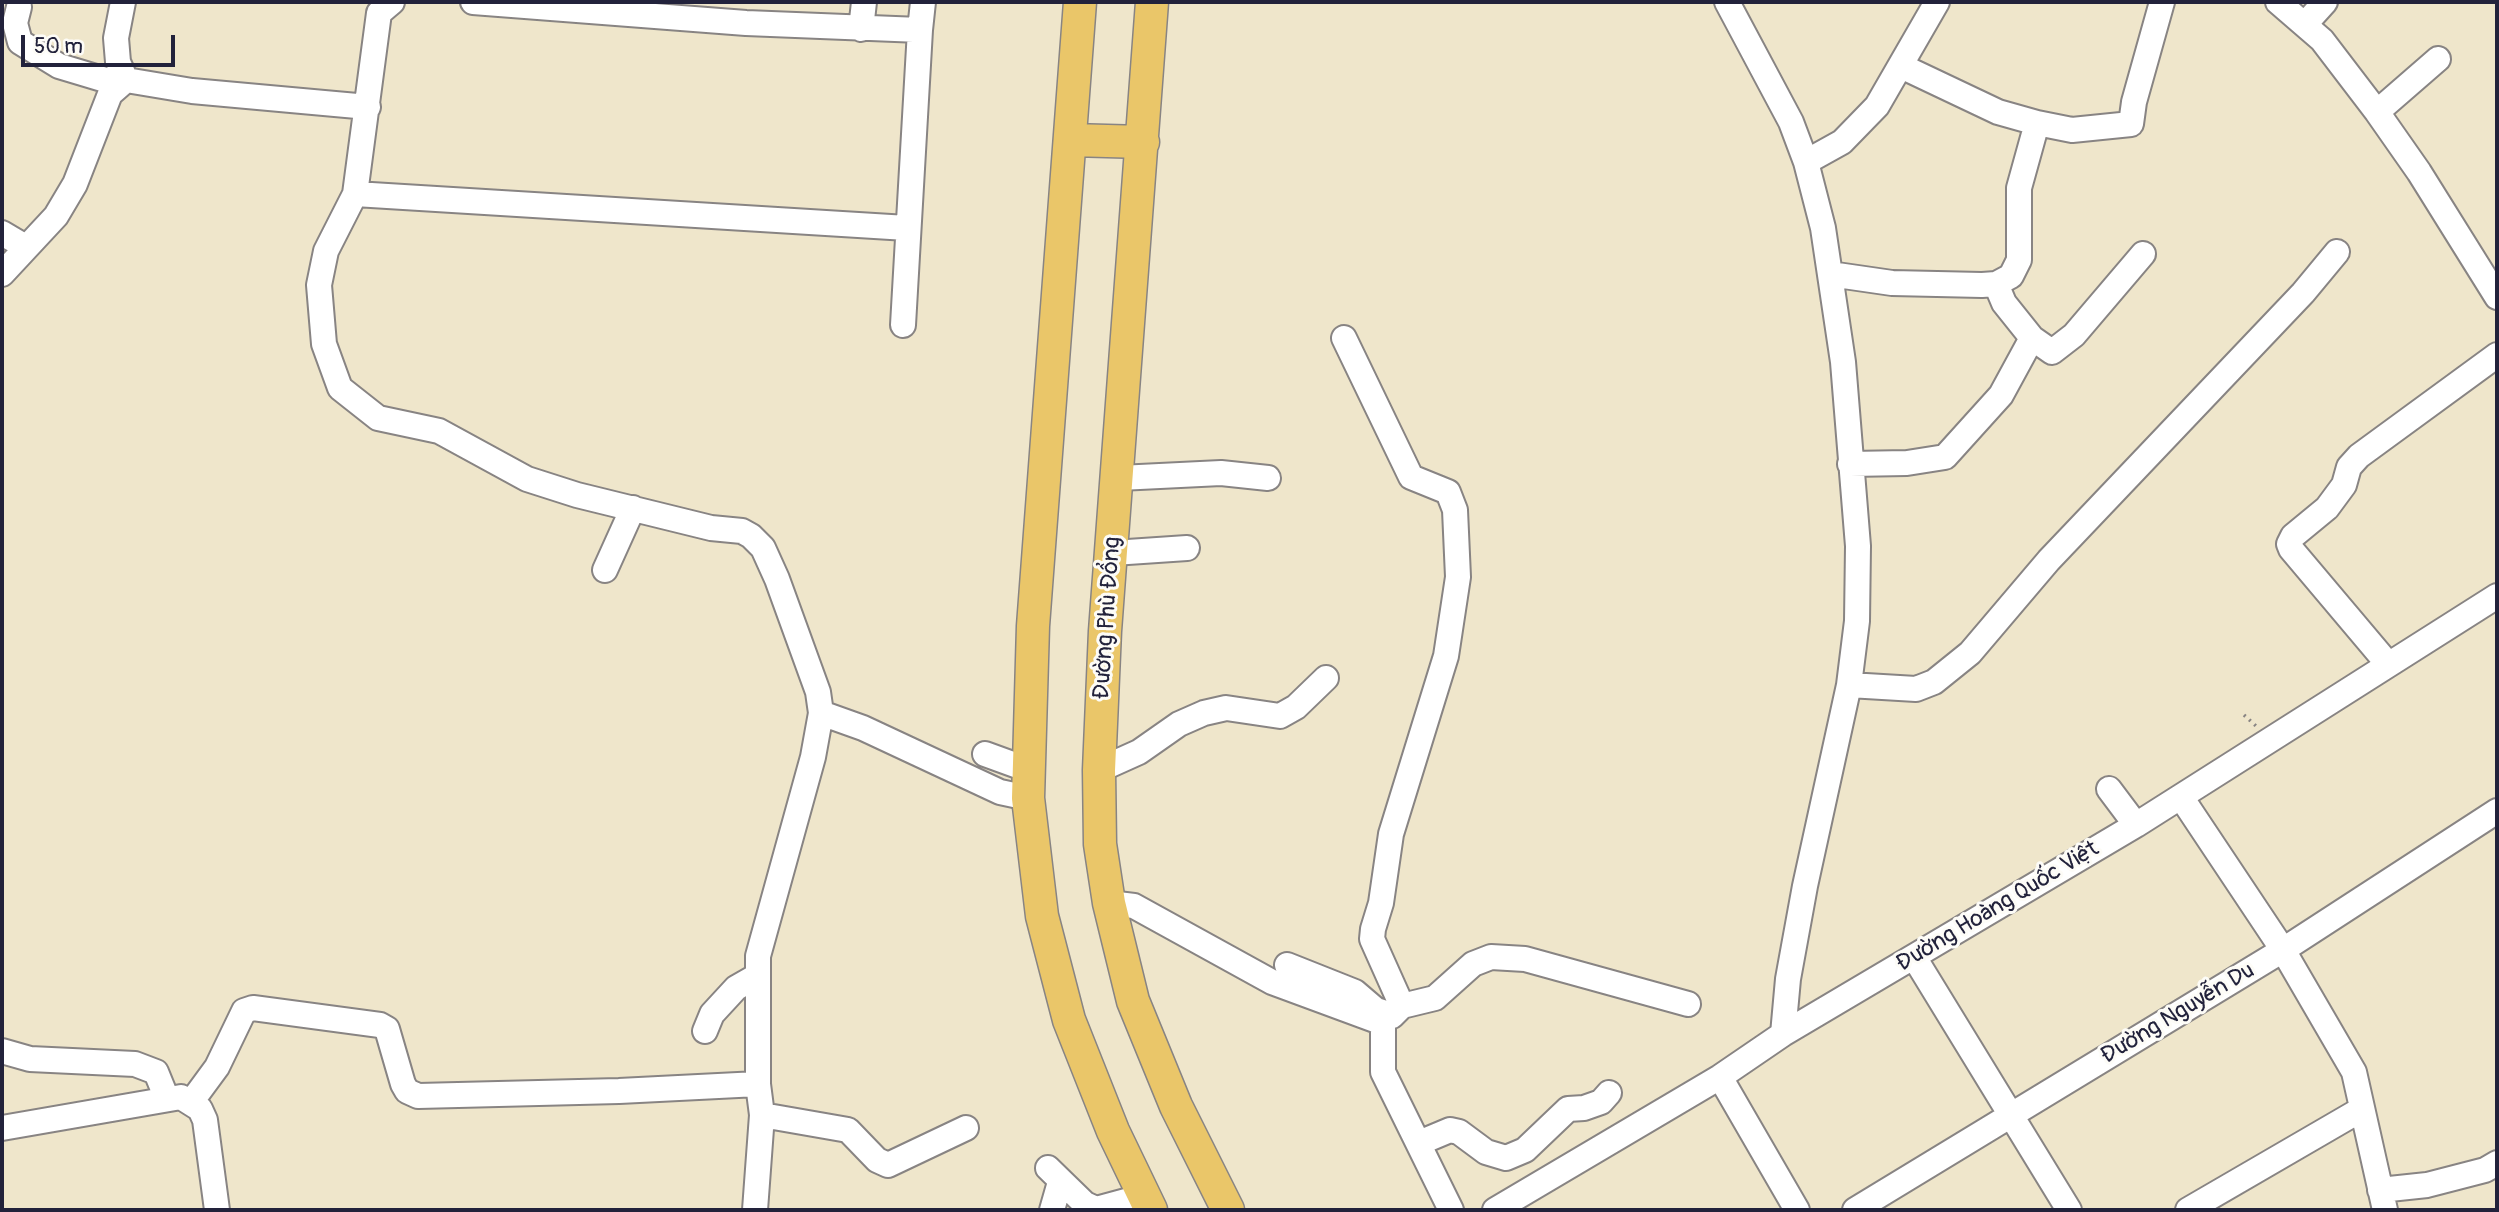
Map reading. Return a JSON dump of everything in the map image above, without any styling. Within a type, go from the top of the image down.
[{"type":"main road","points":[[1080,2],[1072,140],[1033,626],[1029,784],[1034,872],[1056,979],[1082,1059],[1148,1203]]},
{"type":"main road","name":"Đường Phù Đổng","points":[[1152,2],[1119,478],[1105,631],[1099,770],[1100,844],[1122,964],[1146,1038],[1228,1210]]},
{"type":"main road","points":[[1072,140],[1143,142]]},
{"type":"street","points":[[123,2],[116,38],[123,82]]},
{"type":"street","points":[[392,2],[379,12],[355,194],[326,251],[319,285],[324,344],[341,388],[378,418],[439,430],[527,479],[711,528],[742,531],[763,548],[804,649],[818,692],[821,713],[813,757],[766,920],[757,976],[758,1084],[762,1115],[755,1210]]},
{"type":"street","points":[[473,2],[861,29],[920,30]]},
{"type":"street","points":[[861,29],[863,2]]},
{"type":"street","points":[[903,325],[923,2]]},
{"type":"street","points":[[1727,2],[1771,78],[1806,162],[1830,274],[1843,362],[1858,558],[1857,621],[1849,685],[1805,886],[1788,979],[1783,1034]]},
{"type":"street","points":[[1806,162],[1842,142],[1877,106],[1901,66],[1913,39],[1937,2]]},
{"type":"street","points":[[1901,66],[1998,112],[2037,123],[2072,130],[2131,124],[2134,102],[2162,2]]},
{"type":"street","points":[[2325,2],[2291,9],[2377,112],[2419,172],[2497,297]]},
{"type":"street","points":[[19,7],[15,23],[20,42],[59,66],[123,82],[368,107]]},
{"type":"street","points":[[2377,112],[2438,60]]},
{"type":"street","points":[[2,274],[24,246],[56,216],[75,184],[110,94],[123,82]]},
{"type":"street","points":[[1830,274],[1892,283],[1996,285],[2011,276],[2019,260],[2019,188],[2037,123]]},
{"type":"street","points":[[355,194],[907,228]]},
{"type":"street","points":[[2,233],[24,246]]},
{"type":"street","points":[[1849,685],[1916,689],[1934,682],[1969,653],[2049,560],[2303,293],[2337,251]]},
{"type":"street","points":[[1996,285],[2004,303],[2032,338],[2048,351],[2057,350],[2143,254]]},
{"type":"street","points":[[1344,338],[1411,477],[1448,492],[1455,510],[1458,577],[1446,656],[1391,834],[1381,903],[1372,939],[1393,1014],[1383,1072],[1451,1210]]},
{"type":"street","points":[[1850,464],[1907,463],[1945,457],[2001,395],[2032,338]]},
{"type":"street","points":[[2388,664],[2289,544],[2293,536],[2327,508],[2344,485],[2349,467],[2359,456],[2497,355]]},
{"type":"street","points":[[1119,478],[1221,473],[1268,478]]},
{"type":"street","points":[[605,570],[633,508]]},
{"type":"street","points":[[1113,553],[1187,548]]},
{"type":"street","name":"Đường Hoàng Quốc Việt","points":[[1495,1210],[1720,1077],[1783,1034],[2136,825],[2388,664],[2497,598]]},
{"type":"street","points":[[1099,770],[1139,752],[1179,724],[1204,713],[1226,708],[1280,716],[1296,707],[1326,678]]},
{"type":"street","points":[[821,713],[863,728],[1000,792],[1029,784]]},
{"type":"street","points":[[985,754],[1029,784]]},
{"type":"street","points":[[2109,789],[2136,825]]},
{"type":"street","points":[[2181,797],[2283,950],[2354,1072],[2383,1200],[2485,1170],[2497,1163]]},
{"type":"street","name":"Đường Nguyễn Du","points":[[1855,1210],[2283,950],[2497,811]]},
{"type":"street","points":[[1109,903],[1134,906],[1272,982],[1355,1013],[1393,1014],[1435,998],[1473,964],[1491,957],[1525,959],[1688,1004]]},
{"type":"street","points":[[1914,957],[2069,1210]]},
{"type":"street","points":[[1287,965],[1355,992],[1376,1010],[1393,1014]]},
{"type":"street","points":[[705,1031],[712,1014],[736,988],[757,976]]},
{"type":"street","points":[[192,1101],[217,1067],[244,1010],[253,1008],[380,1025],[387,1029],[403,1084],[407,1091],[418,1096],[758,1084]]},
{"type":"street","points":[[2,1051],[30,1059],[135,1064],[156,1072],[167,1099]]},
{"type":"street","points":[[1720,1077],[1797,1210]]},
{"type":"street","points":[[1419,1143],[1450,1129],[1459,1132],[1486,1152],[1506,1158],[1525,1150],[1568,1109],[1584,1108],[1601,1102],[1609,1093]]},
{"type":"street","points":[[2,1128],[181,1097],[192,1101],[205,1120],[217,1210]]},
{"type":"street","points":[[2188,1210],[2362,1109]]},
{"type":"street","points":[[762,1115],[848,1129],[877,1160],[888,1165],[966,1128]]},
{"type":"street","points":[[1052,1210],[1054,1175],[1085,1204],[1096,1209],[1148,1203]]}]
